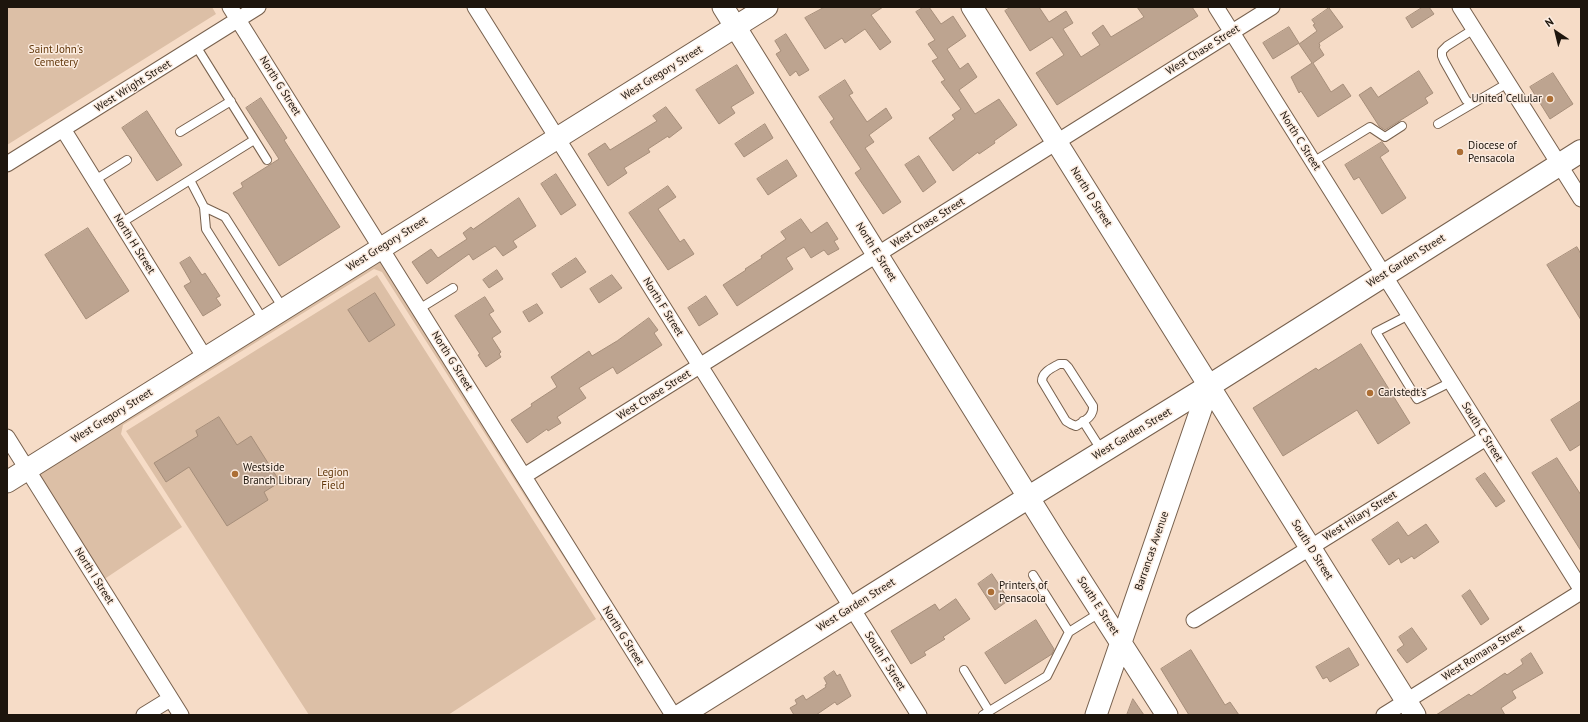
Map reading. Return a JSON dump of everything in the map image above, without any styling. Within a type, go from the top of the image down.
[{"type":"main road","name":"West Garden Street","points":[[681,715],[1209,386],[1581,151]]},
{"type":"street","name":"North G Street","points":[[230,7],[673,715]]},
{"type":"street","name":"West Wright Street","points":[[7,164],[258,7]]},
{"type":"street","name":"North F Street","points":[[475,7],[852,608]]},
{"type":"street","name":"North E Street","points":[[723,7],[1029,497]]},
{"type":"street","name":"West Gregory Street","points":[[7,482],[767,7]]},
{"type":"street","name":"North D Street","points":[[972,7],[1209,386]]},
{"type":"street","name":"North C Street","points":[[1216,7],[1384,275]]},
{"type":"street","name":"West Chase Street","points":[[524,476],[1272,7]]},
{"type":"street","points":[[1460,7],[1581,199]]},
{"type":"street","name":"North H Street","points":[[63,129],[205,358]]},
{"type":"street","name":"South C Street","points":[[1384,275],[1581,590]]},
{"type":"street","name":"South D Street","points":[[1209,386],[1411,708]]},
{"type":"street","name":"Barrancas Avenue","points":[[1096,715],[1209,386]]},
{"type":"street","name":"North I Street","points":[[7,437],[181,715]]},
{"type":"street","name":"West Hilary Street","points":[[1194,620],[1310,546],[1486,438]]},
{"type":"street","name":"South E Street","points":[[1029,497],[1167,715]]},
{"type":"street","name":"West Romana Street","points":[[1384,715],[1411,708],[1581,590]]},
{"type":"street","name":"South F Street","points":[[852,608],[919,715]]},
{"type":"street","points":[[144,715],[170,698]]},
{"type":"lane","points":[[1472,104],[1466,100],[1442,56],[1442,51],[1447,46],[1474,29]]},
{"type":"lane","points":[[196,46],[267,160]]},
{"type":"lane","points":[[1438,124],[1508,83]]},
{"type":"lane","points":[[180,132],[230,101]]},
{"type":"lane","points":[[1313,162],[1370,128],[1385,137],[1402,126]]},
{"type":"lane","points":[[121,223],[254,140]]},
{"type":"lane","points":[[95,180],[127,160]]},
{"type":"lane","points":[[190,180],[204,207],[206,229],[264,322]]},
{"type":"lane","points":[[204,207],[225,217],[283,309]]},
{"type":"lane","points":[[419,309],[453,288]]},
{"type":"lane","points":[[1409,315],[1376,332],[1417,399],[1451,382]]},
{"type":"lane","points":[[1059,364],[1065,364],[1068,367],[1093,406],[1091,416],[1083,421],[1076,426],[1066,421],[1042,381],[1044,373],[1059,364]]},
{"type":"lane","points":[[1083,421],[1102,452]]},
{"type":"lane","points":[[1033,575],[1069,632]]},
{"type":"lane","points":[[964,670],[986,713],[1047,676],[1069,632],[1101,612]]},
{"type":"green space","name":"Saint John's Cemetery","points":[[7,7],[212,7],[216,14],[7,145]]},
{"type":"green space","points":[[379,258],[605,618],[600,621],[601,616],[382,272],[374,269],[123,425],[121,434],[182,527],[103,580],[37,472]]},
{"type":"green space","name":"Legion Field","points":[[377,275],[596,619],[448,715],[309,715],[126,431]]},
{"type":"building","points":[[825,7],[883,7],[871,15],[891,42],[880,50],[865,29],[845,43],[842,38],[825,49],[805,18]]},
{"type":"building","points":[[924,7],[929,7],[941,24],[953,16],[966,36],[947,49],[960,69],[968,63],[977,77],[959,90],[975,114],[999,99],[1017,125],[994,141],[995,143],[979,154],[978,152],[953,171],[929,138],[955,119],[952,115],[961,109],[941,82],[945,80],[932,61],[938,58],[928,44],[935,40],[916,12]]},
{"type":"building","points":[[1011,7],[1039,7],[1049,22],[1066,11],[1073,23],[1063,29],[1081,57],[1100,45],[1092,33],[1103,25],[1111,37],[1144,17],[1137,7],[1192,7],[1198,16],[1057,105],[1036,73],[1064,55],[1052,37],[1030,51],[1005,11]]},
{"type":"building","points":[[1423,7],[1429,7],[1434,14],[1412,28],[1406,18]]},
{"type":"building","points":[[1329,8],[1343,27],[1319,43],[1319,47],[1324,55],[1313,63],[1331,92],[1343,84],[1351,96],[1318,117],[1301,91],[1299,93],[1291,77],[1312,63],[1299,44],[1317,31],[1312,20]]},
{"type":"building","points":[[1289,27],[1299,43],[1273,59],[1263,43]]},
{"type":"building","points":[[786,34],[809,70],[799,76],[796,71],[790,76],[776,54],[781,51],[775,41]]},
{"type":"building","points":[[737,65],[754,93],[731,107],[735,113],[719,124],[696,90]]},
{"type":"building","points":[[1419,71],[1433,93],[1425,98],[1428,103],[1385,130],[1379,126],[1359,95],[1371,87],[1378,97]]},
{"type":"building","points":[[1553,73],[1573,104],[1550,119],[1530,87]]},
{"type":"building","points":[[845,80],[853,93],[849,95],[867,122],[886,108],[892,118],[869,135],[874,142],[865,148],[901,202],[883,214],[855,173],[861,169],[830,122],[834,119],[819,97]]},
{"type":"building","points":[[261,98],[287,138],[284,140],[340,227],[279,266],[233,193],[243,187],[241,183],[279,159],[246,108]]},
{"type":"building","points":[[666,107],[682,128],[669,138],[668,136],[648,149],[650,152],[624,168],[627,173],[608,186],[588,154],[605,143],[610,150],[657,121],[653,116]]},
{"type":"building","points":[[147,111],[182,165],[157,181],[122,128]]},
{"type":"building","points":[[765,124],[773,138],[744,157],[735,144]]},
{"type":"building","points":[[1382,142],[1389,151],[1380,157],[1406,198],[1382,214],[1359,177],[1354,180],[1345,165]]},
{"type":"building","points":[[919,156],[936,182],[923,192],[905,165]]},
{"type":"building","points":[[787,160],[797,176],[768,195],[757,179]]},
{"type":"building","points":[[556,174],[576,205],[561,215],[541,184]]},
{"type":"building","points":[[668,186],[676,197],[658,209],[680,242],[684,239],[694,254],[668,270],[629,213]]},
{"type":"building","points":[[519,198],[536,226],[513,241],[517,247],[503,256],[495,246],[473,260],[469,254],[427,284],[412,262],[431,249],[438,258],[467,239],[463,233],[471,227],[473,229]]},
{"type":"building","points":[[801,219],[811,233],[827,222],[838,239],[834,241],[839,249],[828,255],[824,250],[811,258],[804,247],[786,258],[793,269],[737,306],[723,285],[746,270],[745,269],[762,258],[761,256],[786,239],[781,232]]},
{"type":"building","points":[[88,228],[129,291],[86,319],[45,255]]},
{"type":"building","points":[[1577,247],[1581,254],[1581,320],[1547,265]]},
{"type":"building","points":[[190,257],[202,275],[205,273],[220,296],[216,298],[221,305],[203,316],[184,286],[191,282],[180,263]]},
{"type":"building","points":[[576,258],[586,272],[561,288],[552,274]]},
{"type":"building","points":[[497,270],[503,279],[489,288],[483,280]]},
{"type":"building","points":[[612,275],[622,288],[599,303],[590,289]]},
{"type":"building","points":[[375,293],[395,325],[369,342],[348,310]]},
{"type":"building","points":[[706,296],[718,314],[699,326],[688,308]]},
{"type":"building","points":[[485,297],[494,311],[489,314],[501,332],[492,338],[501,352],[499,354],[501,357],[486,367],[478,355],[480,354],[455,316]]},
{"type":"building","points":[[537,304],[543,313],[529,322],[523,312]]},
{"type":"building","points":[[649,318],[658,330],[654,333],[662,345],[617,374],[613,367],[579,388],[586,398],[557,417],[561,423],[548,431],[547,429],[527,443],[511,420],[532,406],[531,404],[557,387],[551,377],[589,351],[592,356],[617,341]]},
{"type":"building","points":[[1361,344],[1410,423],[1378,444],[1357,410],[1283,456],[1253,408],[1316,368],[1318,370]]},
{"type":"building","points":[[1581,401],[1581,444],[1570,451],[1551,420]]},
{"type":"building","name":"Westside Branch Library","points":[[219,417],[237,445],[251,436],[280,482],[264,492],[268,500],[227,526],[189,467],[166,482],[154,463],[198,436],[196,431]]},
{"type":"building","points":[[1557,458],[1581,495],[1581,551],[1532,473]]},
{"type":"building","points":[[1485,473],[1505,501],[1496,507],[1476,479]]},
{"type":"building","points":[[1398,522],[1408,536],[1426,524],[1439,542],[1414,559],[1412,556],[1401,563],[1399,558],[1389,565],[1372,540]]},
{"type":"building","points":[[992,574],[1009,600],[995,610],[978,584]]},
{"type":"building","points":[[1470,590],[1489,619],[1481,625],[1462,596]]},
{"type":"building","points":[[956,599],[970,619],[943,637],[945,639],[924,652],[926,655],[911,664],[891,631],[935,604],[939,610]]},
{"type":"building","points":[[1036,620],[1054,649],[1052,654],[1005,684],[985,653]]},
{"type":"building","points":[[1412,628],[1427,649],[1407,663],[1397,650],[1404,645],[1399,637]]},
{"type":"building","points":[[1349,648],[1359,665],[1330,682],[1327,677],[1323,679],[1316,667]]},
{"type":"building","points":[[1191,650],[1225,705],[1230,702],[1239,715],[1189,715],[1161,669]]},
{"type":"building","points":[[1531,653],[1543,673],[1512,691],[1516,698],[1501,708],[1505,715],[1436,715],[1469,694],[1471,696],[1505,673],[1507,675],[1523,664],[1521,660]]},
{"type":"building","points":[[834,671],[837,676],[840,674],[851,696],[837,705],[835,702],[816,715],[794,715],[790,708],[797,704],[795,700],[803,695],[806,700],[826,687],[825,685],[827,684],[824,678]]},
{"type":"building","points":[[1133,699],[1144,715],[1127,715]]},
{"type":"place","name":"United Cellular","points":[[1550,99]]},
{"type":"place","name":"Diocese of Pensacola","points":[[1460,152]]},
{"type":"place","name":"Carlstedt's","points":[[1370,393]]},
{"type":"place","name":"Westside Branch Library","points":[[235,474]]},
{"type":"place","name":"Printers of Pensacola","points":[[991,592]]}]
